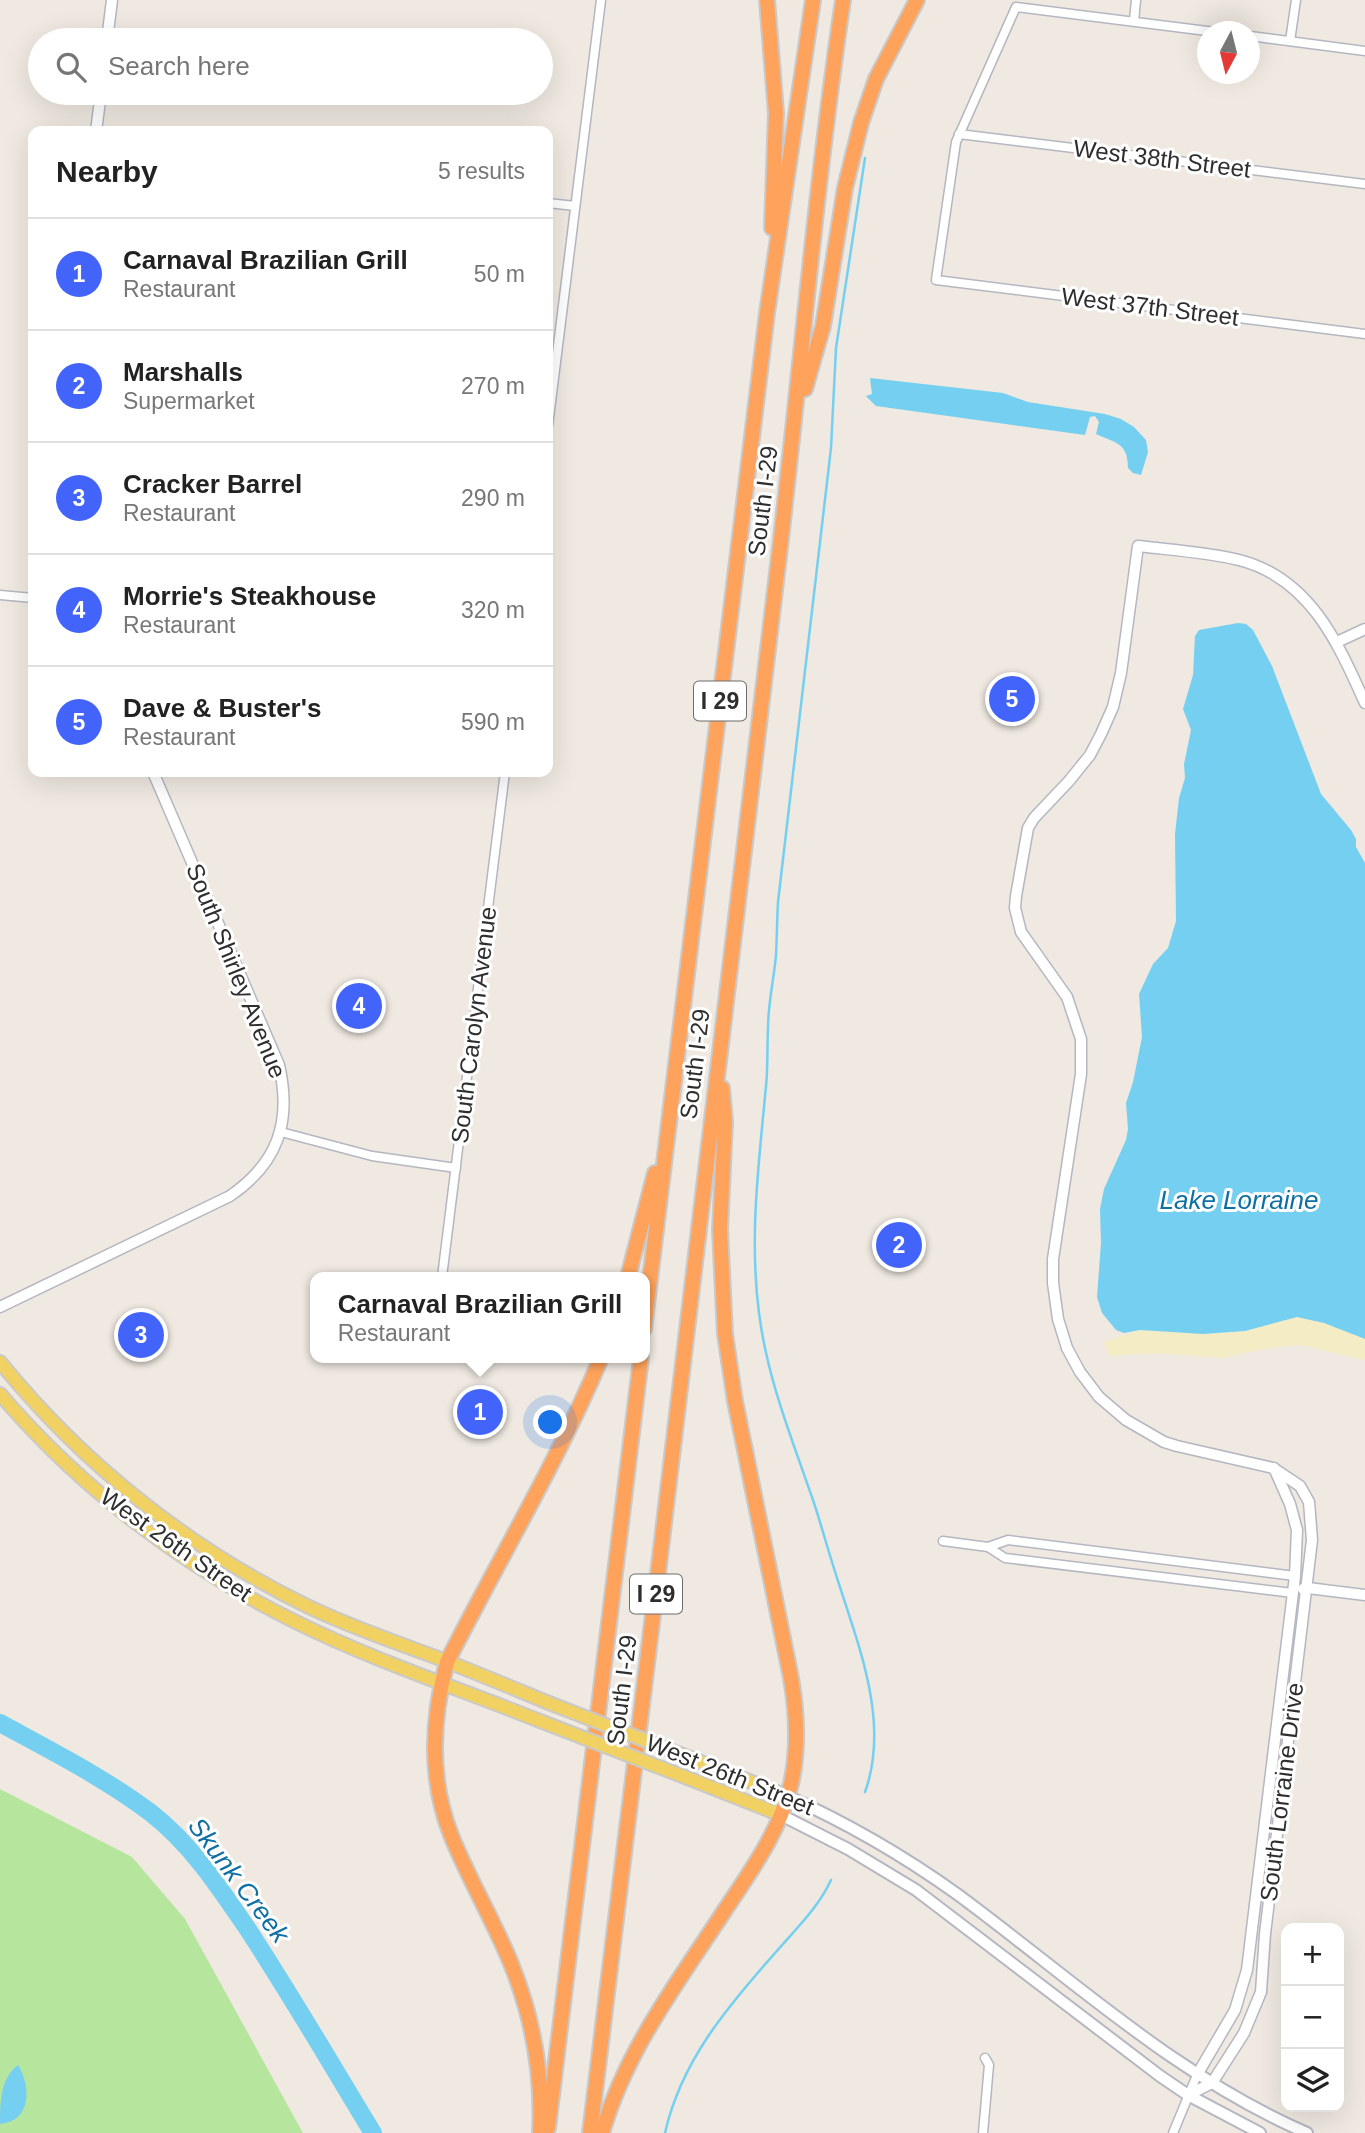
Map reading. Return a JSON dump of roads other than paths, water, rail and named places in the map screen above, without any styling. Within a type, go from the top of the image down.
[{"type":"highway","points":[[767,0],[776,149],[767,313]]},
{"type":"highway","name":"South I-29","points":[[650,1286],[767,313],[813,0]]},
{"type":"highway","name":"South I-29","points":[[590,2133],[668,1502],[843,0]]},
{"type":"highway","points":[[795,420],[824,326],[845,188],[861,123],[876,79],[917,0]]},
{"type":"highway","points":[[602,2133],[620,2084],[643,2035],[766,1846],[787,1796],[796,1745],[794,1698],[735,1401],[724,1323],[720,1230],[725,1122],[719,1055]]},
{"type":"highway","points":[[629,1272],[648,1206],[673,1089]]},
{"type":"highway","points":[[540,2133],[538,2065],[522,1992],[500,1938],[454,1842],[440,1796],[435,1748],[437,1706],[447,1662],[558,1448],[599,1363]]},
{"type":"highway","name":"South I-29","points":[[547,2133],[640,1363]]},
{"type":"main road","name":"West 26th Street","points":[[0,1362],[50,1420],[144,1504],[255,1579],[308,1606],[787,1796],[850,1827],[930,1875],[1145,2040],[1252,2107],[1307,2133]]},
{"type":"main road","name":"West 26th Street","points":[[0,1394],[36,1433],[132,1519],[245,1596],[299,1624],[781,1815],[848,1849],[916,1890],[1188,2095],[1260,2133]]},
{"type":"street","points":[[108,28],[112,0]]},
{"type":"street","points":[[553,385],[601,0]]},
{"type":"street","points":[[1134,21],[1136,0]]},
{"type":"street","points":[[1290,41],[1296,0]]},
{"type":"street","points":[[959,134],[1016,7],[1197,30]]},
{"type":"street","points":[[1260,37],[1365,51]]},
{"type":"street","points":[[97,126],[99,105]]},
{"type":"street","name":"West 38th Street","points":[[959,134],[1365,184]]},
{"type":"street","name":"West 37th Street","points":[[959,134],[954,147],[936,280],[1365,334]]},
{"type":"street","points":[[553,204],[575,206]]},
{"type":"street","points":[[1273,1468],[1164,1442],[1126,1420],[1099,1396],[1080,1372],[1062,1333],[1055,1301],[1054,1259],[1081,1074],[1081,1039],[1067,998],[1021,932],[1015,908],[1016,896],[1028,828],[1090,755],[1113,707],[1121,673],[1138,545],[1238,560],[1263,568],[1288,583],[1311,606],[1338,642],[1365,703]]},
{"type":"street","points":[[0,595],[28,598]]},
{"type":"street","points":[[1338,642],[1365,629]]},
{"type":"street","name":"South Shirley Avenue","points":[[0,1307],[230,1196],[246,1186],[262,1169],[275,1149],[281,1132],[284,1084],[279,1065],[155,777]]},
{"type":"street","name":"South Carolyn Avenue","points":[[443,1272],[504,777]]},
{"type":"street","points":[[281,1132],[372,1156],[456,1168]]},
{"type":"street","name":"South Lorraine Drive","points":[[1197,2074],[1235,2010],[1243,1988],[1293,1593],[1297,1530],[1290,1504],[1273,1468]]},
{"type":"street","name":"South Lorraine Drive","points":[[1212,2083],[1244,2033],[1261,1992],[1274,1856],[1308,1588],[1312,1540],[1308,1502],[1300,1486],[1273,1468]]},
{"type":"street","points":[[988,1547],[1008,1540],[1295,1576],[1308,1588]]},
{"type":"street","points":[[943,1541],[988,1547],[1005,1558],[1293,1593],[1308,1588],[1365,1595]]},
{"type":"street","points":[[982,2133],[989,2066],[985,2058]]},
{"type":"street","points":[[1173,2133],[1197,2074]]},
{"type":"street","points":[[1188,2095],[1212,2083]]},
{"type":"water","points":[[870,378],[1003,393],[1028,402],[1121,419],[1134,427],[1146,440],[1148,452],[1141,475],[1128,468],[1123,448],[1096,434],[1099,422],[1095,416],[1090,417],[1085,435],[876,406],[866,396],[872,394]]},
{"type":"water","name":"Lake Lorraine","points":[[1246,624],[1253,630],[1272,666],[1321,794],[1351,830],[1365,863],[1365,1339],[1324,1323],[1297,1317],[1245,1331],[1203,1334],[1140,1330],[1124,1333],[1116,1330],[1102,1313],[1097,1297],[1101,1243],[1100,1209],[1104,1189],[1126,1140],[1128,1129],[1126,1103],[1142,1037],[1139,994],[1153,964],[1168,948],[1176,921],[1175,834],[1191,730],[1183,709],[1193,675],[1195,636],[1199,630]]},
{"type":"water","points":[[18,2065],[25,2083],[26,2101],[18,2116],[0,2124],[4,2084]]},
{"type":"waterway","points":[[865,158],[836,348],[831,448],[778,902],[755,1227],[756,1284],[768,1361],[855,1632],[869,1685],[874,1739],[872,1766],[865,1792]]},
{"type":"waterway","name":"Skunk Creek","points":[[0,1723],[115,1788],[151,1813],[179,1838],[204,1867],[247,1928],[373,2133]]},
{"type":"waterway","points":[[665,2133],[682,2082],[708,2036],[813,1909],[831,1880]]},
{"type":"place","name":"Dave & Buster's","points":[[1012,699]]},
{"type":"place","name":"Morrie's Steakhouse","points":[[359,1006]]},
{"type":"place","name":"Marshalls","points":[[899,1245]]},
{"type":"place","name":"Cracker Barrel","points":[[141,1335]]},
{"type":"place","name":"Carnaval Brazilian Grill","points":[[480,1412]]}]
